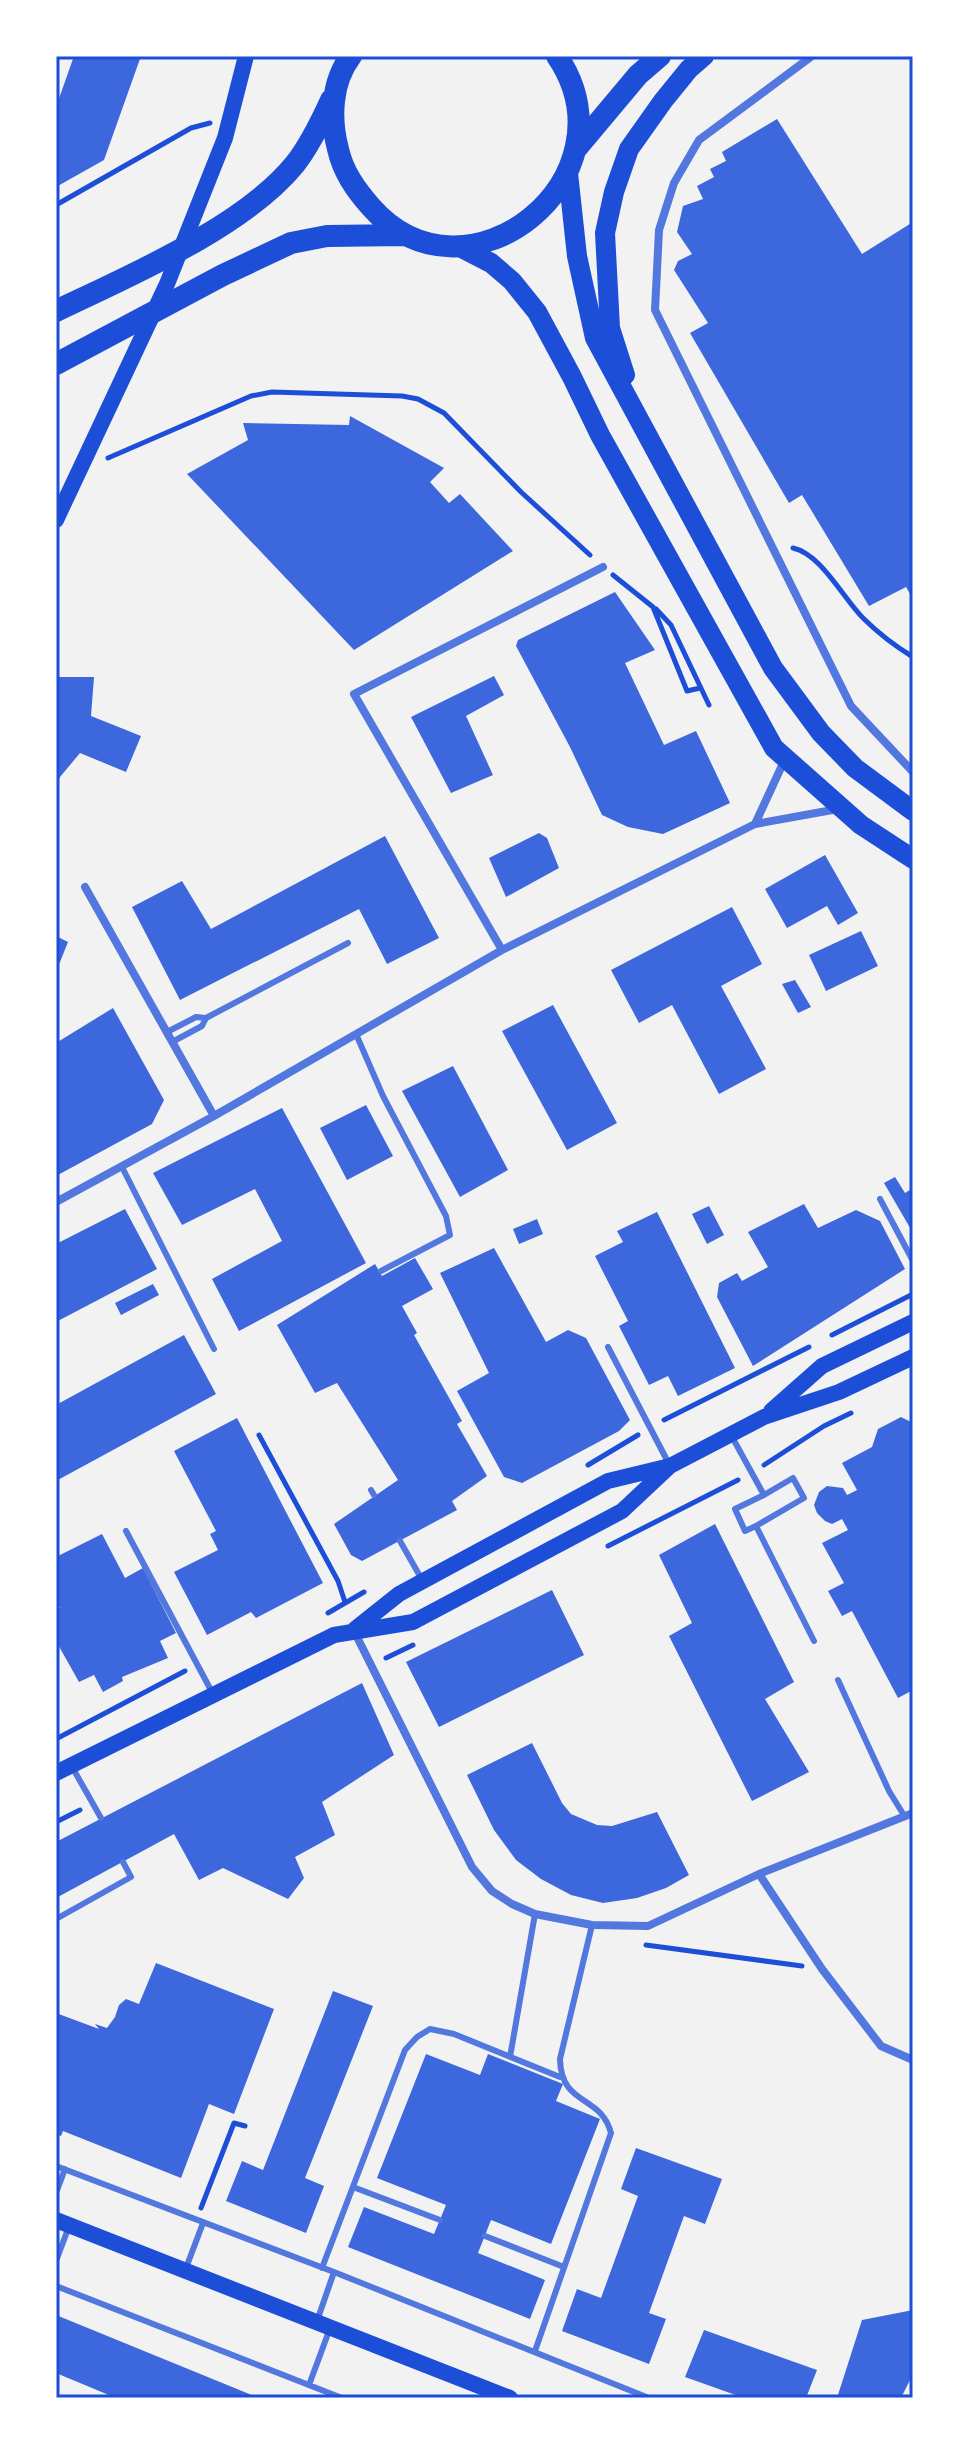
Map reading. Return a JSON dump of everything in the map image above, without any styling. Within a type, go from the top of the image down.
[{"type":"highway","points":[[56,311],[217,228],[268,192],[295,164],[316,132],[351,56]]},
{"type":"highway","points":[[56,364],[291,243],[327,236],[405,235],[431,243],[458,246],[492,240],[523,225],[549,202],[568,173],[576,149],[578,109],[567,71],[557,56]]},
{"type":"highway","points":[[576,149],[638,75],[660,56]]},
{"type":"highway","points":[[334,96],[333,131],[342,164],[359,193],[380,217],[405,235]]},
{"type":"main road","points":[[56,520],[167,284],[227,130],[246,56]]},
{"type":"main road","points":[[635,410],[610,328],[605,233],[614,192],[629,149],[663,101],[704,56]]},
{"type":"main road","points":[[568,173],[577,256],[595,338],[773,668],[830,742],[855,768],[913,811]]},
{"type":"main road","points":[[458,246],[491,263],[512,281],[537,312],[600,435],[774,748],[861,825],[913,859]]},
{"type":"main road","points":[[764,1417],[822,1366],[913,1322]]},
{"type":"main road","points":[[354,1630],[399,1594],[608,1481],[670,1466],[764,1417],[839,1392],[913,1357]]},
{"type":"main road","points":[[64,1769],[334,1635],[413,1622],[622,1511],[670,1466]]},
{"type":"main road","points":[[63,2222],[506,2397]]},
{"type":"street","points":[[812,56],[699,140],[674,183],[659,230],[655,310],[851,706],[913,772]]},
{"type":"street","points":[[502,950],[354,694],[603,567]]},
{"type":"street","points":[[755,824],[785,759]]},
{"type":"street","points":[[56,1202],[214,1116],[502,950],[755,824],[842,808]]},
{"type":"street","points":[[85,887],[214,1116]]},
{"type":"street","points":[[354,1630],[472,1867],[492,1891],[535,1914],[592,1925],[648,1926],[759,1874],[909,1815]]},
{"type":"street","points":[[759,1874],[822,1969],[881,2046],[913,2060]]},
{"type":"lane","points":[[167,1032],[196,1017],[206,1018],[348,943]]},
{"type":"lane","points":[[172,1042],[202,1026],[206,1018]]},
{"type":"lane","points":[[356,1034],[383,1096],[446,1216],[450,1235],[381,1271]]},
{"type":"lane","points":[[122,1167],[214,1349]]},
{"type":"lane","points":[[880,1199],[913,1261]]},
{"type":"lane","points":[[608,1347],[670,1466]]},
{"type":"lane","points":[[731,1435],[764,1495]]},
{"type":"lane","points":[[793,1478],[804,1498],[745,1531],[735,1509],[764,1495],[793,1478]]},
{"type":"lane","points":[[756,1526],[814,1641]]},
{"type":"lane","points":[[126,1531],[213,1694]]},
{"type":"lane","points":[[400,1541],[423,1582]]},
{"type":"lane","points":[[838,1680],[889,1791],[909,1815]]},
{"type":"lane","points":[[64,1769],[101,1818]]},
{"type":"lane","points":[[56,1919],[131,1877],[123,1862]]},
{"type":"lane","points":[[510,2057],[535,1914]]},
{"type":"lane","points":[[560,2077],[560,2059],[592,1925]]},
{"type":"lane","points":[[322,2268],[405,2050],[430,2029],[454,2034],[560,2077],[572,2094],[607,2119],[611,2133],[535,2351]]},
{"type":"lane","points":[[56,2166],[334,2272],[646,2397]]},
{"type":"lane","points":[[56,2193],[65,2169]]},
{"type":"lane","points":[[353,2187],[440,2220]]},
{"type":"lane","points":[[56,2261],[63,2222]]},
{"type":"lane","points":[[185,2270],[200,2222]]},
{"type":"lane","points":[[485,2236],[564,2267]]},
{"type":"lane","points":[[309,2385],[334,2272]]},
{"type":"lane","points":[[56,2286],[342,2398]]},
{"type":"path","points":[[56,205],[202,123],[227,130]]},
{"type":"path","points":[[78,471],[251,396],[272,392],[418,399],[444,413],[521,492],[671,625],[709,705]]},
{"type":"path","points":[[793,548],[803,550],[819,563],[864,620],[913,657]]},
{"type":"path","points":[[653,607],[687,691],[700,688]]},
{"type":"path","points":[[603,1548],[753,1472],[824,1426],[861,1408]]},
{"type":"path","points":[[259,1435],[338,1581],[354,1630]]},
{"type":"path","points":[[372,1666],[423,1640]]},
{"type":"path","points":[[56,1822],[92,1803]]},
{"type":"path","points":[[636,1944],[822,1969]]},
{"type":"path","points":[[200,2222],[234,2123],[245,2126]]},
{"type":"building","points":[[74,56],[141,56],[104,160],[56,187],[56,107]]},
{"type":"building","points":[[777,119],[862,254],[913,222],[913,599],[906,587],[869,606],[802,495],[789,503],[690,333],[708,323],[674,270],[678,261],[692,254],[677,232],[683,206],[703,199],[697,186],[714,177],[710,169],[726,161],[722,152]]},
{"type":"building","points":[[350,416],[444,468],[430,482],[449,503],[460,494],[513,551],[354,650],[187,474],[248,440],[243,423],[349,425]]},
{"type":"building","points":[[615,592],[655,650],[625,663],[664,745],[696,731],[730,803],[663,834],[628,827],[602,815],[516,646],[518,640]]},
{"type":"building","points":[[494,676],[504,695],[466,716],[493,775],[451,793],[411,717]]},
{"type":"building","points":[[56,677],[94,677],[91,716],[141,736],[126,772],[80,753],[56,786]]},
{"type":"building","points":[[539,833],[547,838],[559,868],[506,897],[489,858]]},
{"type":"building","points":[[385,836],[439,938],[387,964],[359,909],[180,1000],[132,907],[182,881],[211,929]]},
{"type":"building","points":[[825,855],[858,913],[838,925],[827,906],[787,928],[765,889]]},
{"type":"building","points":[[732,907],[762,964],[721,986],[766,1069],[719,1094],[672,1005],[639,1023],[611,970]]},
{"type":"building","points":[[861,931],[878,966],[826,991],[809,955]]},
{"type":"building","points":[[56,936],[68,942],[56,972]]},
{"type":"building","points":[[795,980],[811,1007],[798,1013],[782,984]]},
{"type":"building","points":[[553,1005],[617,1123],[567,1150],[502,1031]]},
{"type":"building","points":[[113,1008],[164,1100],[152,1124],[56,1176],[56,1043]]},
{"type":"building","points":[[453,1066],[508,1170],[460,1197],[402,1091]]},
{"type":"building","points":[[366,1105],[393,1156],[347,1180],[320,1128]]},
{"type":"building","points":[[282,1108],[366,1263],[239,1331],[212,1279],[282,1241],[255,1189],[182,1225],[153,1173]]},
{"type":"building","points":[[895,1177],[905,1193],[913,1188],[913,1233],[884,1183]]},
{"type":"building","points":[[804,1204],[818,1228],[856,1210],[880,1221],[905,1269],[753,1366],[717,1297],[719,1283],[737,1273],[742,1281],[768,1267],[748,1232]]},
{"type":"building","points":[[709,1206],[724,1235],[707,1244],[692,1214]]},
{"type":"building","points":[[125,1209],[157,1269],[56,1322],[56,1244]]},
{"type":"building","points":[[657,1212],[735,1368],[678,1396],[668,1376],[649,1385],[619,1326],[628,1321],[595,1256],[623,1242],[617,1231]]},
{"type":"building","points":[[537,1219],[543,1234],[519,1244],[513,1229]]},
{"type":"building","points":[[494,1248],[546,1342],[568,1330],[586,1338],[630,1420],[619,1431],[522,1483],[504,1477],[457,1391],[489,1373],[440,1273]]},
{"type":"building","points":[[415,1258],[433,1289],[402,1306],[417,1333],[414,1335],[462,1421],[457,1424],[487,1476],[452,1501],[457,1510],[362,1561],[351,1555],[334,1524],[398,1480],[337,1383],[315,1393],[277,1325],[375,1264],[382,1276]]},
{"type":"building","points":[[153,1284],[159,1295],[121,1315],[115,1303]]},
{"type":"building","points":[[184,1335],[216,1394],[56,1481],[56,1405]]},
{"type":"building","points":[[901,1417],[913,1423],[913,1690],[898,1698],[852,1611],[842,1616],[828,1591],[844,1583],[822,1543],[848,1530],[842,1519],[832,1524],[825,1521],[814,1505],[819,1492],[827,1486],[843,1488],[847,1495],[857,1490],[842,1463],[872,1447],[878,1429]]},
{"type":"building","points":[[237,1418],[323,1583],[256,1618],[251,1612],[207,1635],[174,1572],[218,1550],[210,1534],[216,1531],[174,1451]]},
{"type":"building","points":[[715,1524],[794,1682],[765,1699],[809,1772],[752,1801],[669,1636],[692,1623],[659,1555]]},
{"type":"building","points":[[102,1534],[125,1578],[143,1568],[176,1633],[160,1641],[168,1658],[122,1677],[123,1681],[103,1692],[94,1675],[79,1682],[56,1641],[56,1610],[60,1608],[56,1601],[56,1557]]},
{"type":"building","points":[[552,1590],[584,1655],[439,1727],[406,1662]]},
{"type":"building","points":[[362,1683],[394,1755],[322,1802],[335,1835],[295,1857],[304,1878],[288,1899],[223,1868],[199,1880],[174,1834],[56,1898],[56,1842]]},
{"type":"building","points":[[532,1743],[562,1803],[571,1814],[597,1825],[612,1826],[657,1812],[689,1875],[666,1888],[637,1898],[603,1903],[571,1895],[541,1879],[516,1860],[494,1830],[467,1775]]},
{"type":"building","points":[[156,1963],[274,2009],[234,2114],[209,2104],[181,2178],[63,2131],[61,2136],[56,2134],[56,2013],[99,2029],[95,2024],[107,2028],[119,2005],[126,1999],[139,2004]]},
{"type":"building","points":[[333,1991],[373,2006],[305,2178],[324,2186],[306,2233],[226,2201],[242,2161],[263,2170]]},
{"type":"building","points":[[426,2054],[480,2075],[488,2054],[563,2084],[556,2101],[600,2119],[551,2244],[491,2220],[478,2253],[545,2280],[530,2319],[348,2247],[364,2207],[434,2234],[446,2205],[377,2178]]},
{"type":"building","points":[[636,2148],[722,2179],[705,2224],[684,2216],[649,2313],[666,2319],[649,2364],[562,2331],[577,2289],[601,2298],[638,2196],[621,2189]]},
{"type":"building","points":[[913,2310],[913,2374],[901,2398],[837,2398],[862,2320]]},
{"type":"building","points":[[56,2315],[259,2398],[116,2398],[56,2373]]},
{"type":"building","points":[[704,2330],[817,2370],[806,2398],[744,2398],[685,2377]]}]
